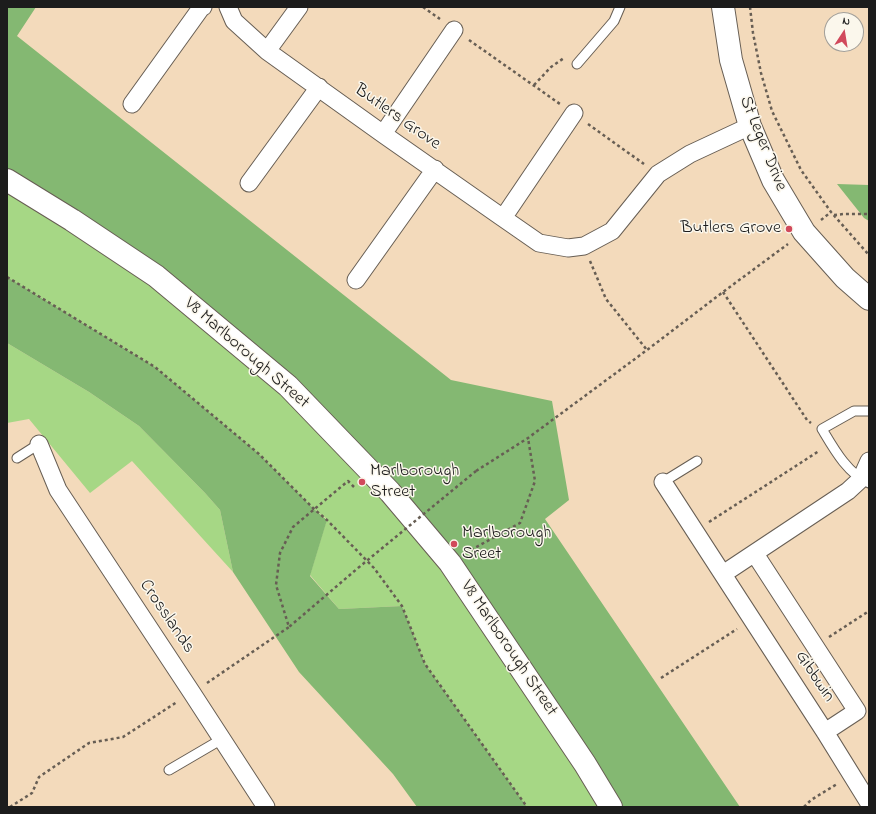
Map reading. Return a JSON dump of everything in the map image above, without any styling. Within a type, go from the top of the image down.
[{"type":"street","points":[[132,104],[201,8],[204,7]]},
{"type":"street","name":"Butlers Grove","points":[[228,7],[234,21],[267,51],[539,243],[568,248],[584,246],[612,231],[658,174],[690,154],[750,126]]},
{"type":"street","points":[[267,51],[299,7]]},
{"type":"street","name":"St Leger Drive","points":[[723,7],[731,60],[750,126],[773,180],[804,232],[845,278],[869,299]]},
{"type":"street","points":[[383,134],[454,30]]},
{"type":"street","points":[[249,184],[319,87]]},
{"type":"street","points":[[503,218],[574,113]]},
{"type":"street","points":[[356,280],[435,170]]},
{"type":"street","name":"V8 Marlborough Street","points":[[7,180],[72,220],[162,281],[288,386],[390,492],[450,563],[585,764],[611,807]]},
{"type":"street","name":"Crosslands","points":[[39,444],[58,490],[266,807]]},
{"type":"street","points":[[723,574],[865,481],[869,461]]},
{"type":"street","name":"Gibbwin","points":[[663,482],[753,619],[869,803]]},
{"type":"street","points":[[755,554],[857,711],[825,732]]},
{"type":"lane","points":[[577,64],[614,21],[620,7]]},
{"type":"lane","points":[[865,481],[840,458],[822,429],[854,411],[869,411]]},
{"type":"lane","points":[[17,458],[39,444]]},
{"type":"lane","points":[[663,482],[697,461]]},
{"type":"lane","points":[[169,770],[222,739]]},
{"type":"path","points":[[423,7],[658,174]]},
{"type":"path","points":[[750,7],[753,33],[761,73],[772,111],[801,170],[832,214],[869,255]]},
{"type":"path","points":[[10,807],[32,793],[39,777],[88,743],[123,737],[192,693],[289,627],[476,471],[528,438],[804,232],[832,214],[869,214]]},
{"type":"path","points":[[584,246],[606,299],[647,350]]},
{"type":"path","points":[[7,277],[155,367],[259,454],[327,520],[374,568],[402,606],[425,664],[527,807]]},
{"type":"path","points":[[723,292],[807,420],[822,429]]},
{"type":"path","points":[[471,550],[520,523],[535,481],[528,438]]},
{"type":"path","points":[[695,531],[830,444]]},
{"type":"path","points":[[289,627],[276,586],[280,552],[293,527],[348,481],[357,489]]},
{"type":"path","points":[[815,646],[869,611]]},
{"type":"path","points":[[661,678],[753,619]]},
{"type":"path","points":[[804,807],[811,800],[852,776]]},
{"type":"green space","points":[[7,7],[36,7],[17,36],[451,380],[552,401],[569,500],[545,519],[740,807],[611,807],[450,563],[288,386],[7,175]]},
{"type":"green space","points":[[7,183],[156,276],[390,492],[611,807],[527,807],[425,664],[402,606],[339,609],[310,575],[327,519],[314,509],[259,454],[155,367],[7,277]]},
{"type":"green space","points":[[837,184],[869,185],[869,221],[864,218]]},
{"type":"green space","points":[[7,277],[155,367],[259,454],[327,520],[310,576],[339,609],[402,606],[425,664],[527,807],[417,807],[393,774],[299,672],[233,572],[220,510],[205,493],[139,426],[89,392],[7,343]]},
{"type":"green space","points":[[7,343],[89,392],[139,426],[220,510],[233,572],[132,461],[90,493],[29,419],[7,423]]},
{"type":"place","name":"Butlers Grove","points":[[789,229]]},
{"type":"place","name":"Marlborough Street","points":[[362,482]]},
{"type":"place","name":"Marlborough Sreet","points":[[454,544]]}]
